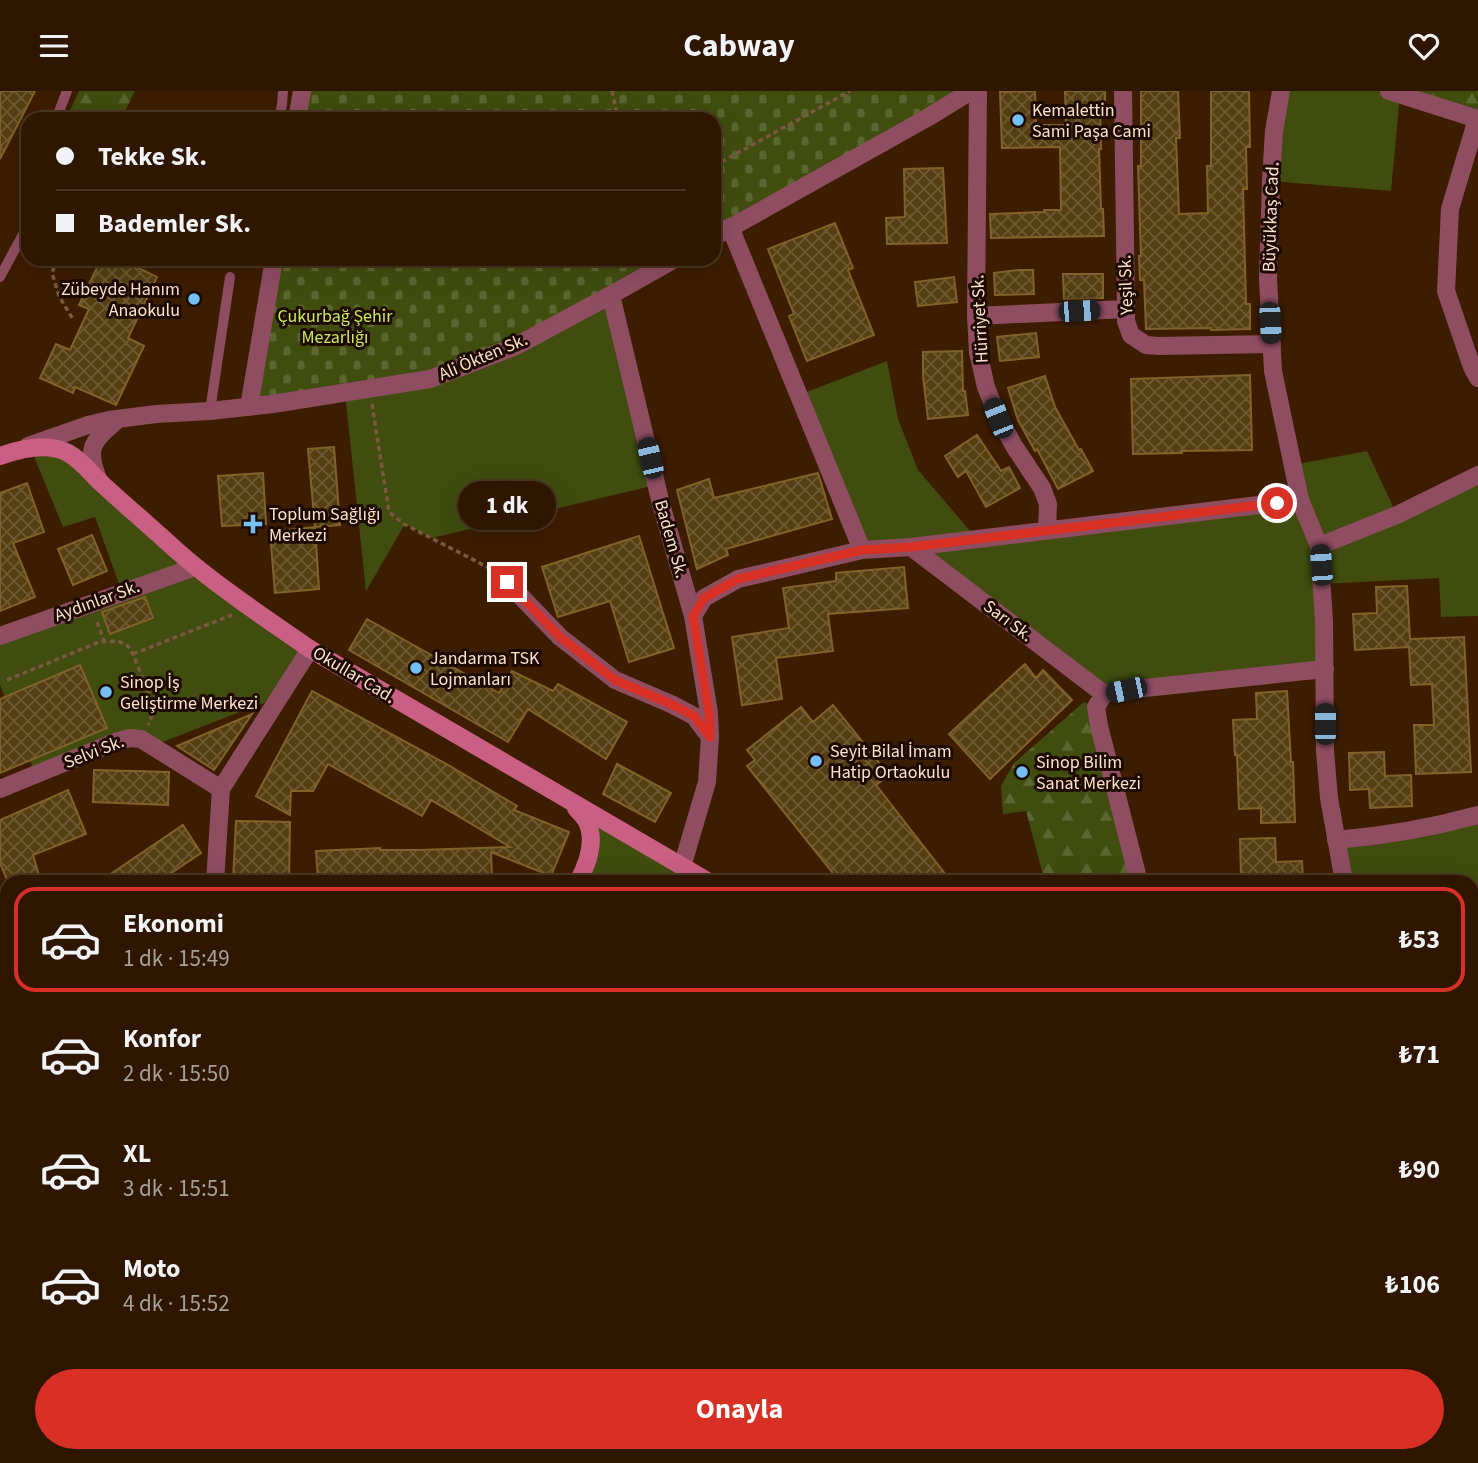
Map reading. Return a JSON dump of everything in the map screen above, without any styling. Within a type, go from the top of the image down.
[{"type":"main road","name":"Okullar Cad.","points":[[0,456],[22,449],[66,452],[195,567],[310,649],[696,875]]},
{"type":"main road","points":[[570,801],[587,821],[591,841],[582,875]]},
{"type":"street","points":[[298,112],[302,91]]},
{"type":"street","points":[[721,233],[971,91]]},
{"type":"street","name":"Hürriyet Sk.","points":[[978,91],[978,352],[986,387],[998,418],[1013,446],[1042,488],[1048,504],[1047,530]]},
{"type":"street","name":"Yeşil Sk.","points":[[1123,91],[1126,321],[1130,335],[1146,345],[1158,346],[1272,344]]},
{"type":"street","name":"Büyükkaş Cad.","points":[[1281,91],[1270,181],[1268,279],[1273,372],[1300,500],[1319,546],[1324,621],[1326,763],[1329,798],[1343,875]]},
{"type":"street","points":[[1389,91],[1478,120],[1450,209],[1446,291],[1478,378]]},
{"type":"street","points":[[730,227],[862,550]]},
{"type":"street","points":[[248,407],[273,266]]},
{"type":"street","name":"Ali Ökten Sk.","points":[[22,449],[88,425],[118,419],[273,404],[430,379],[516,345],[663,266]]},
{"type":"street","name":"Badem Sk.","points":[[611,295],[661,504],[693,616],[709,713],[707,782],[682,867]]},
{"type":"street","points":[[976,316],[1126,309]]},
{"type":"street","points":[[99,481],[92,464],[93,446],[99,436],[118,419]]},
{"type":"street","points":[[1319,546],[1397,515],[1478,475]]},
{"type":"street","points":[[693,616],[704,598],[738,579],[862,550],[911,547],[1300,500]]},
{"type":"street","name":"Sarı Sk.","points":[[911,547],[1104,694]]},
{"type":"street","name":"Aydınlar Sk.","points":[[0,636],[195,567]]},
{"type":"street","points":[[507,582],[560,637],[615,680],[694,716],[710,737]]},
{"type":"street","points":[[215,875],[221,789],[310,649]]},
{"type":"street","points":[[1137,875],[1099,726],[1096,707],[1104,694],[1325,669]]},
{"type":"street","name":"Selvi Sk.","points":[[0,789],[130,738],[141,739],[221,789]]},
{"type":"street","points":[[1336,840],[1379,837],[1452,823],[1478,815]]},
{"type":"lane","points":[[59,112],[67,91]]},
{"type":"lane","points":[[280,112],[283,91]]},
{"type":"lane","points":[[0,277],[21,238]]},
{"type":"lane","points":[[210,411],[230,277]]},
{"type":"path","points":[[612,91],[616,112]]},
{"type":"path","points":[[721,162],[850,91]]},
{"type":"path","points":[[54,266],[51,273],[58,296],[74,321]]},
{"type":"path","points":[[370,388],[389,512],[404,524],[494,570],[507,582]]},
{"type":"path","points":[[134,654],[250,608]]},
{"type":"path","points":[[6,680],[99,642],[118,641],[128,646],[134,654],[153,707],[152,716],[141,739]]},
{"type":"green space","points":[[79,91],[135,91],[124,112],[69,112]]},
{"type":"green space","points":[[302,91],[971,91],[721,233],[721,112],[298,112]]},
{"type":"green space","points":[[1281,91],[1389,91],[1400,95],[1391,191],[1271,181]]},
{"type":"green space","points":[[1389,91],[1478,91],[1478,120]]},
{"type":"green space","name":"Çukurbağ Şehir Mezarlığı","points":[[273,266],[661,266],[471,364],[249,407]]},
{"type":"green space","points":[[611,295],[656,485],[432,538],[405,524],[366,591],[345,393]]},
{"type":"green space","points":[[887,361],[898,419],[918,470],[977,539],[1300,500],[1293,465],[1367,451],[1397,515],[1478,475],[1478,616],[1441,617],[1439,578],[1322,584],[1325,669],[1104,694],[911,547],[862,550],[799,395]]},
{"type":"green space","points":[[31,449],[51,449],[310,649],[279,697],[152,746],[141,739],[35,776],[0,685],[0,636],[122,592],[95,517],[63,527]]},
{"type":"green space","points":[[1084,702],[1096,707],[1137,875],[1043,875],[1026,811],[1003,814],[1001,786],[1014,763]]},
{"type":"green space","points":[[1478,815],[1478,875],[1343,875],[1336,840]]},
{"type":"green space","points":[[587,822],[695,875],[579,875]]},
{"type":"building","points":[[0,91],[35,91],[24,112],[21,112],[21,118],[0,159]]},
{"type":"building","points":[[1035,91],[1036,125],[1066,125],[1065,91],[1105,91],[1105,108],[1100,108],[1099,149],[1104,236],[991,238],[990,214],[1061,210],[1060,147],[1002,148],[1000,92]]},
{"type":"building","points":[[1141,91],[1178,91],[1180,138],[1176,138],[1179,214],[1208,213],[1207,166],[1211,166],[1211,91],[1249,91],[1250,147],[1246,147],[1247,189],[1243,189],[1246,304],[1250,304],[1250,329],[1146,329],[1144,280],[1140,280],[1139,256]]},
{"type":"building","points":[[943,168],[947,243],[887,244],[886,218],[905,217],[904,169]]},
{"type":"building","points":[[835,223],[853,268],[848,270],[874,335],[807,361],[789,316],[794,314],[768,249]]},
{"type":"building","points":[[98,266],[134,266],[157,277],[128,338],[144,346],[116,405],[75,387],[73,393],[40,378],[56,344],[70,350],[89,309],[79,305]]},
{"type":"building","points":[[1033,270],[1034,294],[995,295],[994,273]]},
{"type":"building","points":[[1063,274],[1103,274],[1103,298],[1064,299]]},
{"type":"building","points":[[954,277],[957,302],[918,306],[915,282]]},
{"type":"building","points":[[1036,333],[1039,357],[1000,361],[997,337]]},
{"type":"building","points":[[962,351],[963,391],[968,415],[928,419],[923,352]]},
{"type":"building","points":[[1250,375],[1252,450],[1133,454],[1131,379]]},
{"type":"building","points":[[1045,376],[1055,407],[1093,471],[1058,489],[1018,420],[1008,388]]},
{"type":"building","points":[[977,435],[1001,471],[1009,467],[1020,488],[986,507],[966,471],[958,477],[945,456]]},
{"type":"building","points":[[334,447],[340,525],[315,527],[308,449]]},
{"type":"building","points":[[263,473],[266,524],[222,526],[218,476]]},
{"type":"building","points":[[818,473],[832,519],[726,549],[728,555],[697,569],[677,490],[709,479],[714,498]]},
{"type":"building","points":[[27,483],[44,532],[13,543],[35,597],[0,611],[0,493]]},
{"type":"building","points":[[315,527],[319,589],[275,593],[270,532]]},
{"type":"building","points":[[92,535],[107,571],[73,585],[58,549]]},
{"type":"building","points":[[639,536],[674,648],[629,662],[610,601],[558,617],[542,567]]},
{"type":"building","points":[[904,567],[908,608],[828,614],[833,651],[776,658],[782,699],[742,705],[732,637],[789,628],[783,588],[836,581],[836,573]]},
{"type":"building","points":[[1407,586],[1410,639],[1464,637],[1471,772],[1416,774],[1414,725],[1434,725],[1432,684],[1411,685],[1409,647],[1355,650],[1353,614],[1377,613],[1376,587]]},
{"type":"building","points":[[145,597],[153,618],[110,634],[102,612]]},
{"type":"building","points":[[367,619],[499,693],[512,671],[553,691],[558,684],[627,722],[606,759],[528,709],[508,742],[349,650]]},
{"type":"building","points":[[1025,664],[1036,678],[1043,670],[1072,700],[990,779],[949,734]]},
{"type":"building","points":[[80,665],[107,728],[0,773],[0,699]]},
{"type":"building","points":[[312,691],[450,766],[517,806],[514,810],[569,832],[551,875],[491,852],[492,875],[318,875],[316,851],[510,847],[431,800],[422,816],[328,764],[313,791],[291,791],[290,815],[256,796]]},
{"type":"building","points":[[1287,691],[1295,822],[1261,823],[1261,808],[1239,809],[1233,720],[1257,719],[1256,693]]},
{"type":"building","points":[[833,705],[889,775],[876,785],[946,875],[834,875],[747,766],[755,760],[747,750],[801,707],[813,722]]},
{"type":"building","points":[[252,714],[214,770],[177,746]]},
{"type":"building","points":[[1384,752],[1385,776],[1411,775],[1412,806],[1370,808],[1369,789],[1350,790],[1349,753]]},
{"type":"building","points":[[617,764],[671,793],[655,822],[603,794]]},
{"type":"building","points":[[94,770],[169,772],[168,805],[93,802]]},
{"type":"building","points":[[68,790],[86,834],[33,855],[39,875],[5,875],[0,863],[0,820]]},
{"type":"building","points":[[236,821],[290,822],[289,875],[233,875]]},
{"type":"building","points":[[183,825],[201,853],[168,875],[109,875]]},
{"type":"building","points":[[1275,838],[1276,862],[1302,861],[1303,875],[1241,875],[1240,839]]},
{"type":"place","name":"Kemalettin Sami Paşa Cami","points":[[1018,120]]},
{"type":"place","name":"Zübeyde Hanım Anaokulu","points":[[194,299]]},
{"type":"place","name":"Toplum Sağlığı Merkezi","points":[[253,524]]},
{"type":"place","name":"Jandarma TSK Lojmanları","points":[[416,668]]},
{"type":"place","name":"Sinop İş Geliştirme Merkezi","points":[[106,692]]},
{"type":"place","name":"Seyit Bilal İmam Hatip Ortaokulu","points":[[816,761]]},
{"type":"place","name":"Sinop Bilim Sanat Merkezi","points":[[1022,772]]},
{"type":"route","points":[[507,582],[560,637],[615,680],[694,716],[710,737],[709,713],[693,616],[704,598],[738,579],[862,550],[911,547],[1277,503]]}]
